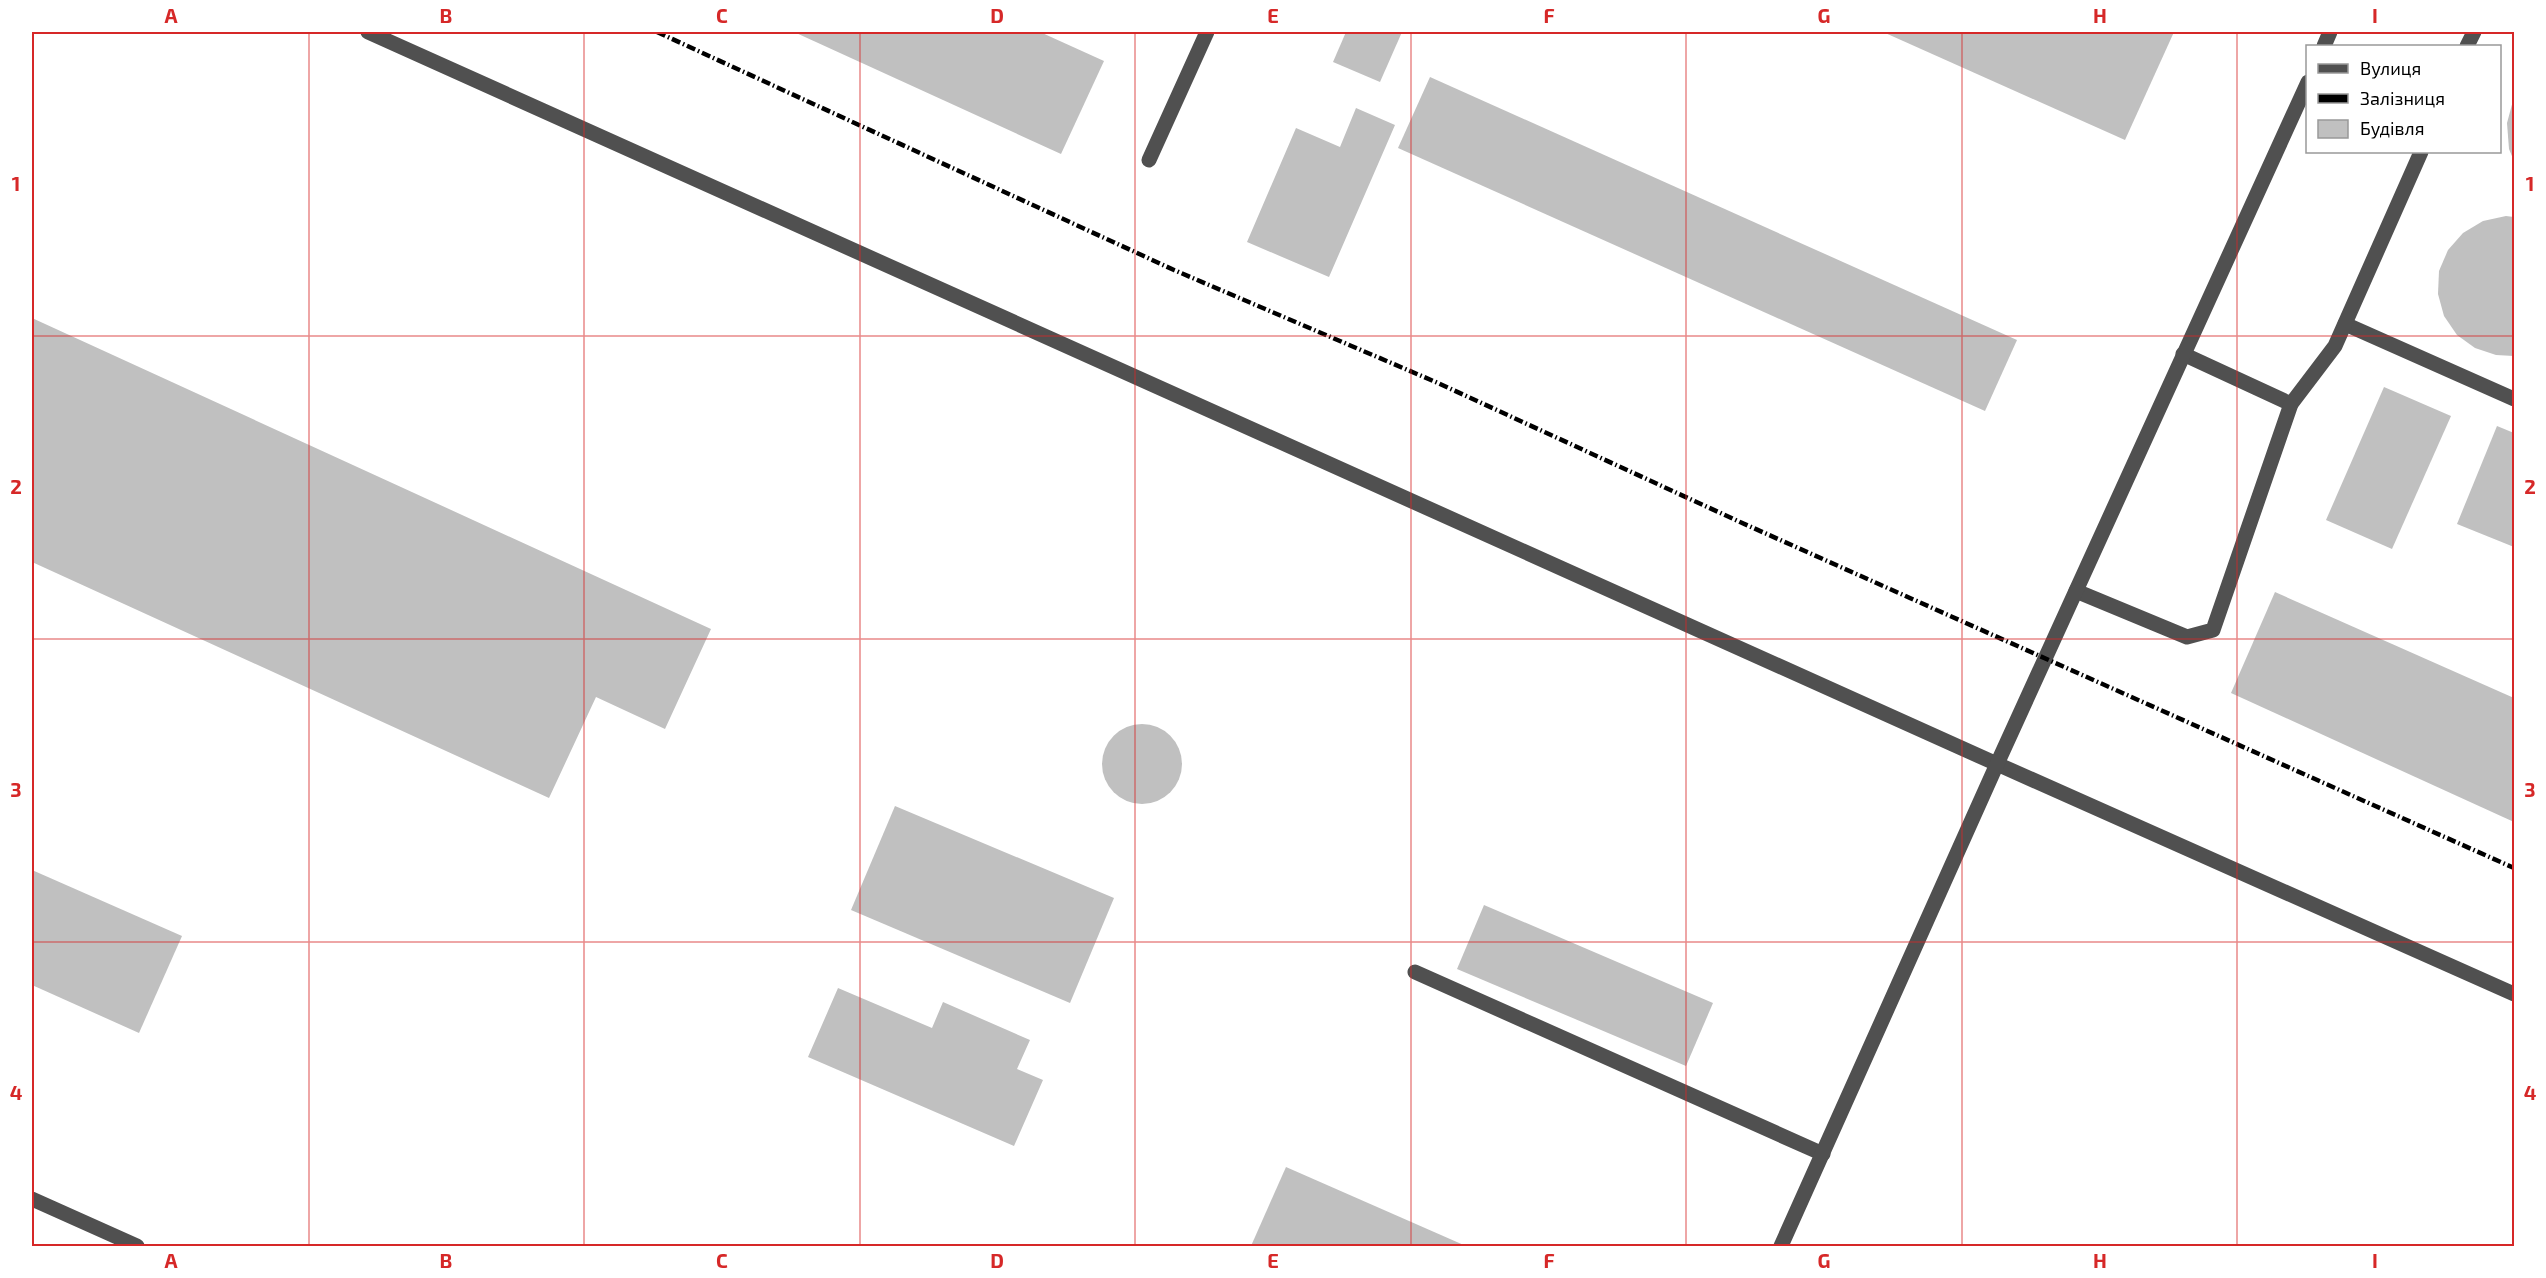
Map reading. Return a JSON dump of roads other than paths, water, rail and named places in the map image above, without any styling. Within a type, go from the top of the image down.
[{"type":"lane","points":[[368,32],[2514,994]]},
{"type":"lane","points":[[1149,160],[1207,32]]},
{"type":"lane","points":[[1781,1246],[2306,84]]},
{"type":"lane","points":[[2076,591],[2187,637],[2213,630],[2291,404],[2335,346],[2421,153]]},
{"type":"lane","points":[[2345,324],[2514,399]]},
{"type":"lane","points":[[2183,354],[2291,404]]},
{"type":"lane","points":[[1415,972],[1823,1154]]},
{"type":"lane","points":[[32,1199],[137,1246]]},
{"type":"railway","points":[[657,32],[1174,270],[1438,383],[1740,522],[2514,868]]}]
